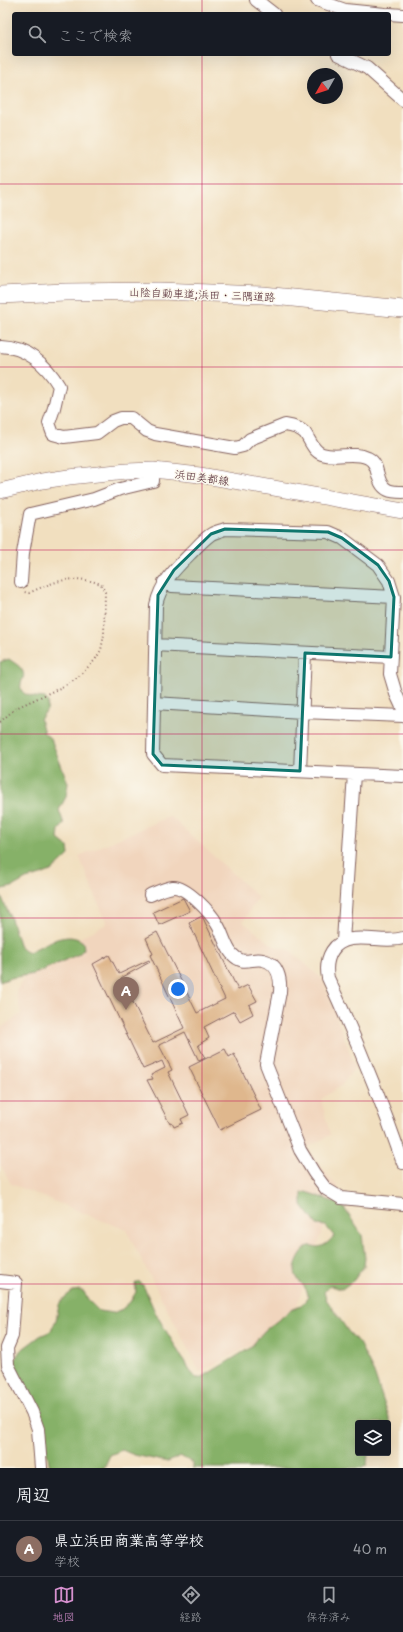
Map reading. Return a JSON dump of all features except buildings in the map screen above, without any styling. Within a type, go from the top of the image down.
[{"type":"highway","name":"山陰自動車道;浜田・三隅道路","points":[[0,295],[65,292],[128,292],[255,295],[403,309]]},
{"type":"main road","name":"浜田美都線","points":[[0,491],[35,482],[68,477],[153,470],[200,475],[403,511]]},
{"type":"street","points":[[256,0],[271,12]]},
{"type":"street","points":[[317,0],[345,10],[365,12]]},
{"type":"street","points":[[391,14],[403,15]]},
{"type":"street","points":[[342,56],[367,68],[403,100]]},
{"type":"street","points":[[0,346],[8,346],[24,352],[40,362],[51,373],[59,386],[49,423],[53,434],[64,436],[98,433],[113,420],[131,418],[147,431],[155,434],[236,448],[243,446],[250,440],[285,425],[304,432],[318,452],[323,454],[337,456],[360,455],[369,458],[375,464],[378,479],[381,485],[389,490],[403,492]]},
{"type":"street","points":[[21,582],[23,553],[30,514],[94,499],[120,489],[153,481],[153,470]]},
{"type":"street","points":[[403,709],[396,694],[390,674],[394,597],[389,581],[378,565],[342,538],[328,532],[225,529],[212,534],[203,541],[164,582],[158,595],[156,605],[153,754],[162,765],[403,776]]},
{"type":"street","points":[[164,582],[172,586],[394,597]]},
{"type":"street","points":[[155,645],[391,657]]},
{"type":"street","points":[[300,771],[305,653]]},
{"type":"street","points":[[154,703],[302,712],[403,716]]},
{"type":"street","points":[[343,941],[354,774]]},
{"type":"street","points":[[150,896],[161,890],[174,887],[185,891],[193,897],[217,923],[231,953],[244,962],[262,959],[277,970],[281,983],[280,992],[266,1064],[300,1150],[314,1173],[326,1189],[333,1194],[341,1198],[403,1204]]},
{"type":"street","points":[[403,938],[361,938],[343,941],[334,947],[329,956],[327,967],[328,978],[348,1020],[381,1101],[403,1163]]},
{"type":"street","points":[[2,1279],[16,1283],[12,1336],[3,1346],[8,1365],[32,1412],[38,1429],[41,1468]]},
{"type":"path","points":[[0,722],[16,708],[62,687],[78,677],[95,660],[101,650],[104,635],[105,592],[101,584],[90,580],[74,578],[55,582],[29,593],[24,592],[21,582]]},
{"type":"highlighted area","points":[[225,529],[328,532],[342,538],[378,565],[389,581],[394,597],[391,657],[305,653],[300,771],[162,765],[153,754],[158,595],[174,570],[211,534]]},
{"type":"shaded area","points":[[170,816],[258,897],[243,922],[274,946],[290,950],[323,980],[355,1067],[342,1085],[321,1099],[330,1135],[308,1147],[314,1159],[338,1187],[290,1325],[200,1372],[126,1230],[11,1184],[0,1164],[0,1028],[21,1014],[16,992],[32,962],[107,924],[79,856]]},
{"type":"green space","points":[[9,659],[19,666],[24,674],[21,684],[22,692],[29,696],[45,698],[48,702],[47,710],[40,719],[44,733],[51,739],[68,783],[66,797],[59,810],[64,824],[59,830],[58,839],[68,847],[69,855],[53,870],[26,879],[12,887],[2,889],[0,891],[0,662]]},
{"type":"green space","points":[[0,893],[11,919],[20,947],[29,952],[48,942],[70,937],[77,938],[83,942],[84,949],[79,954],[34,974],[10,978],[0,982]]},
{"type":"green space","points":[[307,1192],[342,1205],[362,1235],[365,1258],[364,1266],[354,1280],[342,1289],[330,1286],[324,1292],[326,1299],[348,1331],[359,1343],[374,1373],[390,1420],[355,1420],[355,1456],[368,1456],[367,1465],[362,1468],[193,1468],[193,1463],[180,1456],[168,1462],[134,1455],[122,1450],[110,1455],[104,1468],[50,1468],[40,1414],[14,1368],[15,1359],[20,1351],[40,1336],[51,1331],[56,1320],[59,1305],[65,1297],[73,1291],[80,1290],[84,1292],[89,1301],[99,1311],[113,1313],[121,1310],[130,1302],[136,1292],[135,1284],[138,1281],[143,1285],[156,1314],[190,1371],[196,1378],[201,1378],[250,1348],[264,1331],[291,1310],[301,1306],[308,1297],[306,1289],[297,1278],[295,1267],[301,1253],[306,1248],[309,1246],[323,1246],[334,1236],[326,1226],[317,1225],[302,1205],[302,1193]]},
{"type":"place","name":"県立浜田商業高等学校","points":[[126,1010]]}]
